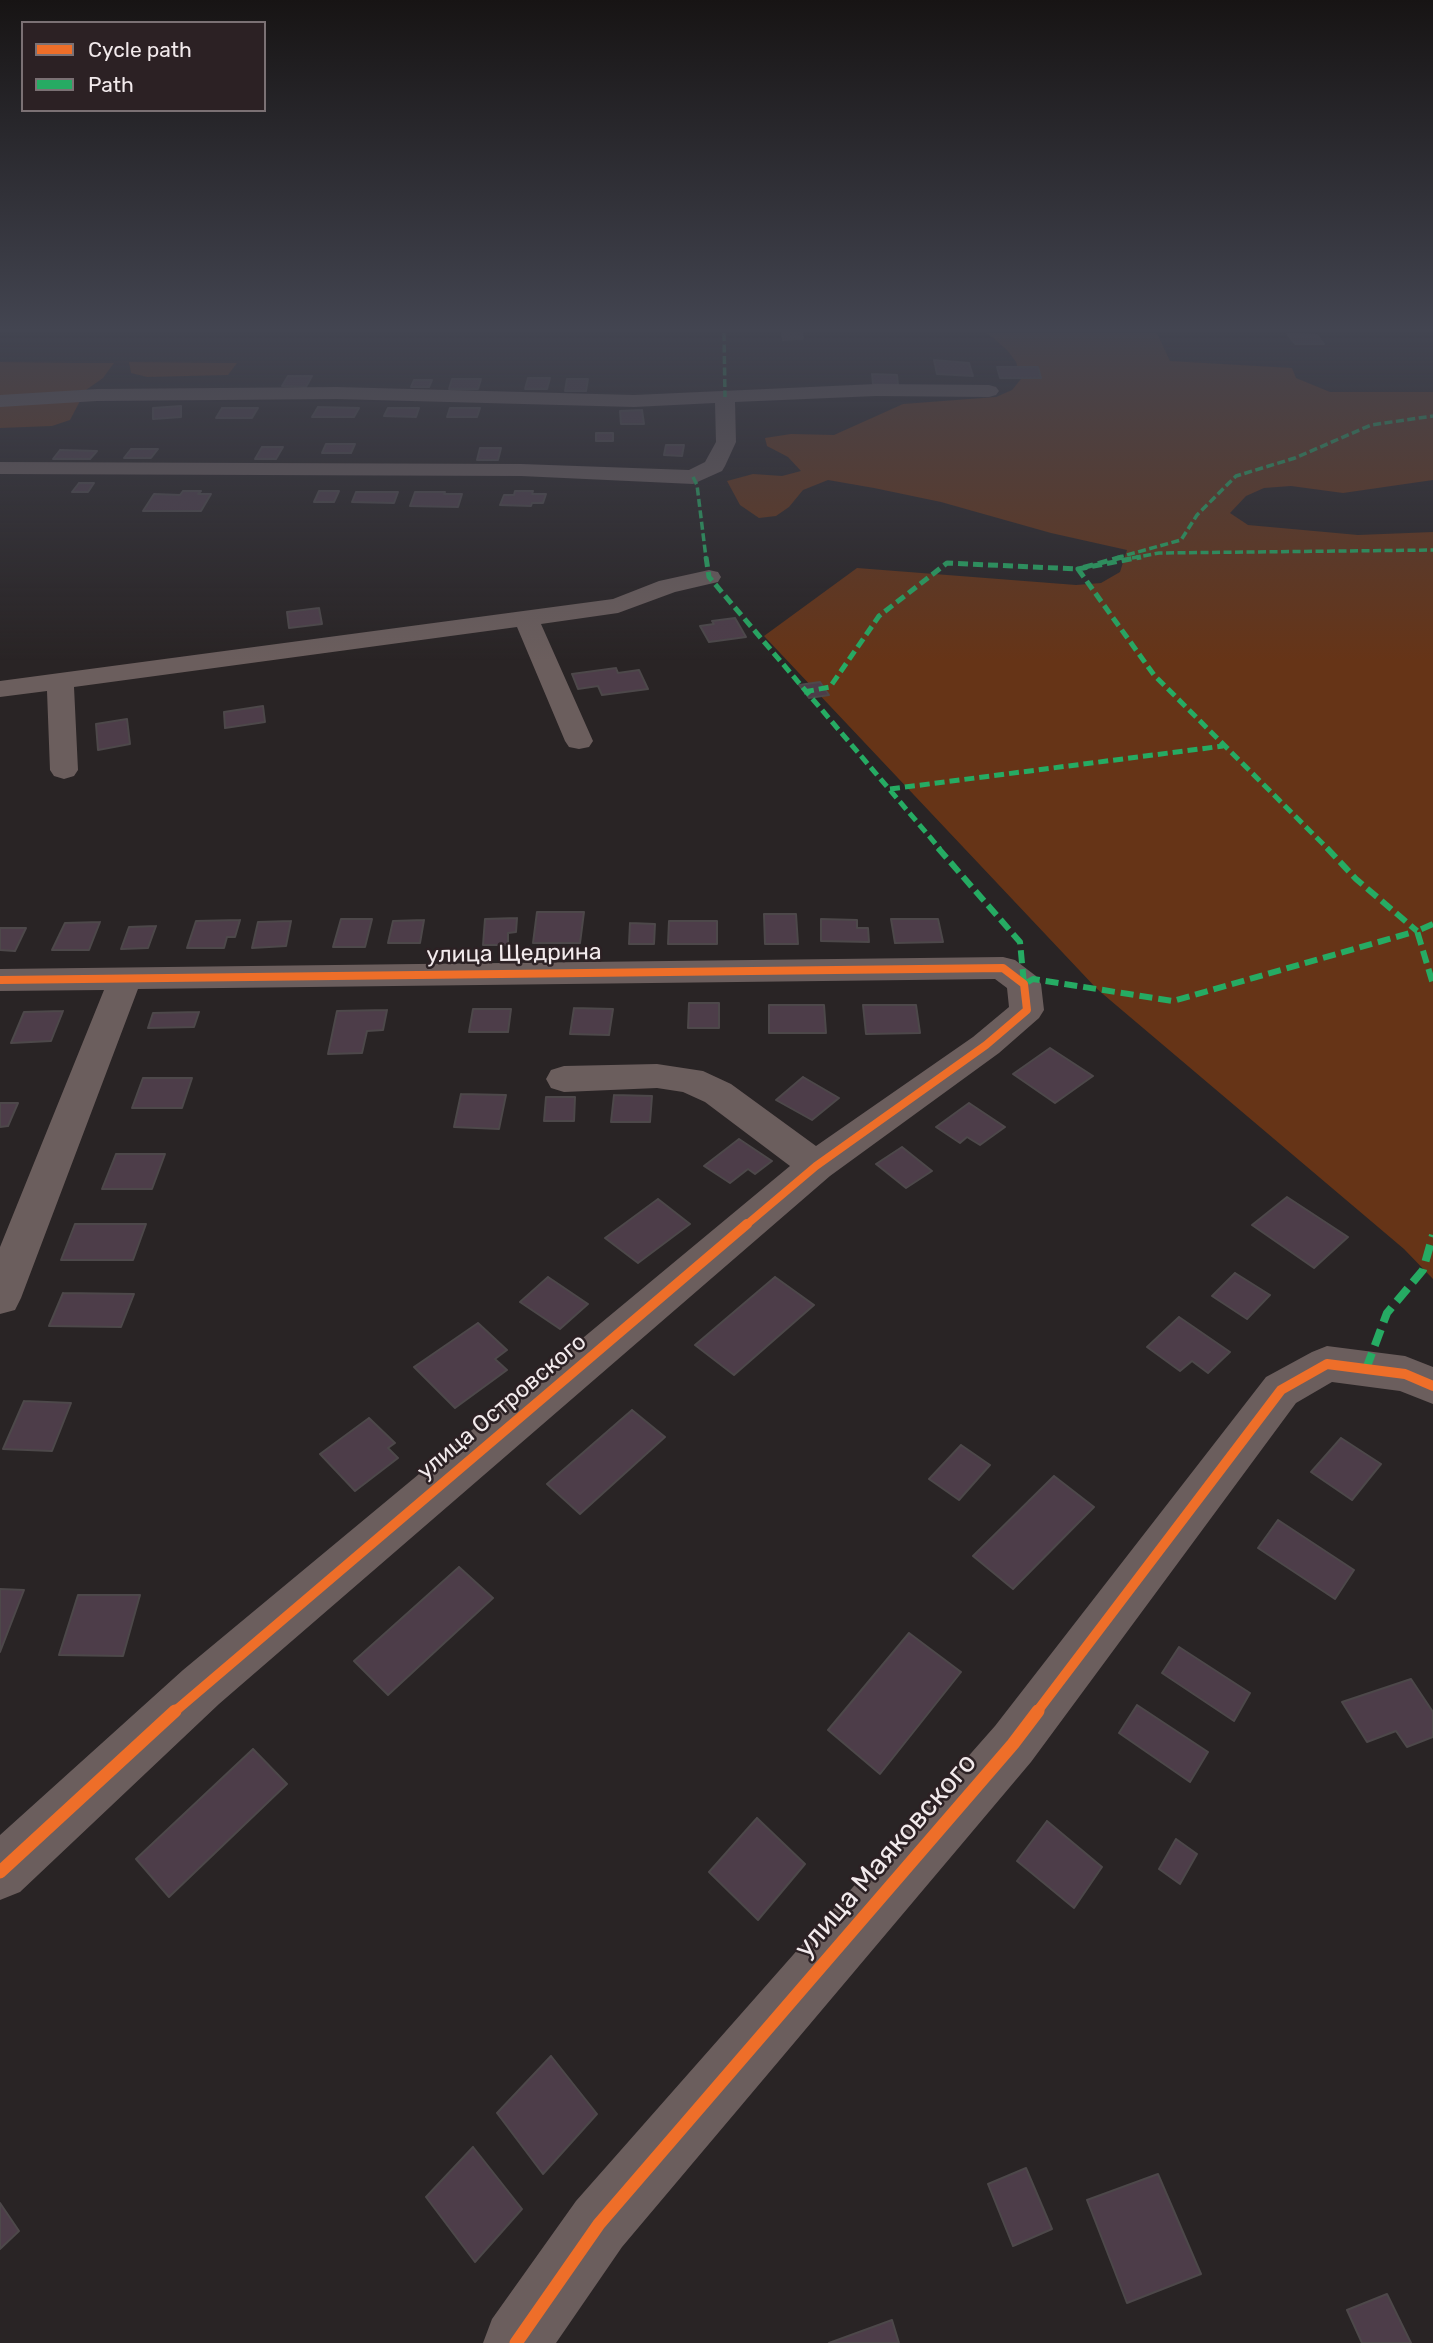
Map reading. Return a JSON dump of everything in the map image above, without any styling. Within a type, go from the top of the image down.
[{"type":"street","points":[[0,468],[521,470],[693,477],[714,466],[726,442]]},
{"type":"street","points":[[0,689],[618,606],[668,586],[709,577]]},
{"type":"street","points":[[526,618],[579,741]]},
{"type":"street","points":[[60,681],[64,770]]},
{"type":"street","name":"улица Щедрина","points":[[0,980],[1003,968],[1024,984]]},
{"type":"street","points":[[0,1297],[125,979]]},
{"type":"street","name":"улица Островского","points":[[0,1872],[212,1678],[816,1166],[986,1045],[1027,1010],[1024,984]]},
{"type":"street","points":[[564,1079],[657,1076],[690,1080],[718,1093],[816,1166]]},
{"type":"street","name":"улица Маяковского","points":[[516,2343],[599,2224],[1013,1744],[1281,1391],[1327,1364],[1405,1374],[1433,1385]]},
{"type":"shaded area","points":[[766,442],[1433,442],[1433,480],[1343,493],[1291,486],[1264,488],[1246,496],[1230,513],[1248,525],[1358,535],[1433,532],[1433,1279],[1404,1249],[1097,989],[764,636],[857,568],[1076,585],[1101,583],[1120,572],[1127,550],[1051,533],[941,502],[828,480],[803,490],[789,507],[776,516],[759,518],[740,505],[727,481],[753,474],[782,476],[801,471],[788,457],[767,446]]},
{"type":"building","points":[[326,444],[355,444],[351,453],[322,453]]},
{"type":"building","points":[[666,445],[684,445],[682,456],[664,455]]},
{"type":"building","points":[[262,447],[283,447],[276,459],[255,459]]},
{"type":"building","points":[[480,448],[501,448],[498,460],[477,460]]},
{"type":"building","points":[[131,449],[158,449],[151,458],[124,458]]},
{"type":"building","points":[[60,450],[97,451],[90,459],[53,459]]},
{"type":"building","points":[[79,483],[94,483],[88,492],[72,492]]},
{"type":"building","points":[[183,491],[211,494],[201,511],[143,511],[154,494],[180,495]]},
{"type":"building","points":[[319,491],[339,491],[334,502],[314,502]]},
{"type":"building","points":[[515,491],[546,494],[543,503],[532,503],[531,506],[500,505],[504,495],[514,495]]},
{"type":"building","points":[[356,492],[398,492],[394,503],[352,502]]},
{"type":"building","points":[[415,492],[462,494],[458,507],[410,506]]},
{"type":"building","points":[[319,608],[322,624],[289,628],[287,612]]},
{"type":"building","points":[[735,618],[746,637],[709,642],[700,626],[714,624],[712,621]]},
{"type":"building","points":[[616,668],[618,673],[639,670],[648,689],[602,695],[598,686],[578,689],[572,674]]},
{"type":"building","points":[[820,682],[829,695],[809,698],[799,685]]},
{"type":"building","points":[[263,706],[265,722],[225,728],[224,712]]},
{"type":"building","points":[[127,719],[130,744],[98,750],[96,724]]},
{"type":"building","points":[[537,912],[584,912],[580,943],[533,943]]},
{"type":"building","points":[[764,914],[796,914],[798,944],[765,944]]},
{"type":"building","points":[[517,918],[516,932],[508,933],[508,945],[483,945],[485,919]]},
{"type":"building","points":[[341,919],[372,919],[365,947],[333,947]]},
{"type":"building","points":[[821,919],[857,920],[857,928],[868,928],[869,942],[821,941]]},
{"type":"building","points":[[891,919],[938,919],[943,942],[895,943]]},
{"type":"building","points":[[240,920],[235,937],[227,937],[224,948],[187,948],[196,921]]},
{"type":"building","points":[[424,920],[420,943],[388,943],[393,921]]},
{"type":"building","points":[[291,921],[286,946],[252,948],[258,922]]},
{"type":"building","points":[[669,921],[717,921],[717,944],[668,944]]},
{"type":"building","points":[[100,922],[89,950],[52,950],[65,923]]},
{"type":"building","points":[[630,923],[655,924],[654,944],[629,944]]},
{"type":"building","points":[[156,926],[148,948],[121,949],[129,927]]},
{"type":"building","points":[[0,928],[26,928],[15,951],[0,950]]},
{"type":"building","points":[[689,1003],[719,1003],[719,1028],[688,1028]]},
{"type":"building","points":[[769,1005],[824,1005],[826,1033],[769,1033]]},
{"type":"building","points":[[863,1005],[916,1005],[920,1033],[866,1034]]},
{"type":"building","points":[[574,1008],[613,1009],[609,1035],[570,1034]]},
{"type":"building","points":[[473,1009],[511,1009],[508,1032],[469,1032]]},
{"type":"building","points":[[387,1010],[383,1030],[367,1031],[362,1053],[328,1054],[337,1011]]},
{"type":"building","points":[[63,1011],[51,1041],[11,1043],[24,1012]]},
{"type":"building","points":[[199,1012],[194,1027],[148,1028],[153,1013]]},
{"type":"building","points":[[1050,1048],[1093,1076],[1055,1103],[1013,1074]]},
{"type":"building","points":[[803,1077],[839,1098],[812,1120],[776,1100]]},
{"type":"building","points":[[143,1078],[192,1078],[182,1108],[132,1108]]},
{"type":"building","points":[[461,1094],[506,1095],[499,1129],[454,1127]]},
{"type":"building","points":[[614,1095],[652,1096],[650,1122],[611,1122]]},
{"type":"building","points":[[546,1097],[575,1097],[574,1121],[544,1121]]},
{"type":"building","points":[[0,1103],[18,1103],[8,1126],[0,1127]]},
{"type":"building","points":[[969,1103],[1005,1127],[980,1145],[967,1137],[960,1143],[936,1127]]},
{"type":"building","points":[[739,1139],[772,1161],[755,1174],[748,1169],[730,1183],[704,1166]]},
{"type":"building","points":[[902,1147],[932,1171],[906,1188],[876,1164]]},
{"type":"building","points":[[116,1154],[165,1154],[152,1189],[102,1189]]},
{"type":"building","points":[[1287,1197],[1348,1237],[1314,1268],[1252,1225]]},
{"type":"building","points":[[658,1199],[690,1224],[638,1263],[605,1238]]},
{"type":"building","points":[[75,1224],[146,1224],[133,1260],[61,1260]]},
{"type":"building","points":[[1235,1273],[1270,1295],[1247,1319],[1212,1296]]},
{"type":"building","points":[[548,1277],[588,1304],[560,1329],[520,1302]]},
{"type":"building","points":[[775,1277],[814,1305],[734,1375],[695,1345]]},
{"type":"building","points":[[63,1293],[134,1294],[121,1327],[49,1326]]},
{"type":"building","points":[[1179,1317],[1230,1352],[1208,1373],[1192,1361],[1180,1371],[1147,1347]]},
{"type":"building","points":[[478,1323],[507,1350],[495,1359],[507,1370],[455,1408],[414,1367]]},
{"type":"building","points":[[24,1401],[71,1403],[52,1451],[3,1449]]},
{"type":"building","points":[[632,1410],[665,1437],[580,1514],[547,1484]]},
{"type":"building","points":[[369,1418],[395,1443],[388,1448],[398,1458],[355,1491],[320,1454]]},
{"type":"building","points":[[1341,1438],[1381,1464],[1352,1500],[1311,1472]]},
{"type":"building","points":[[961,1445],[990,1465],[959,1500],[929,1479]]},
{"type":"building","points":[[1054,1476],[1094,1507],[1013,1589],[973,1556]]},
{"type":"building","points":[[1278,1520],[1354,1570],[1335,1599],[1258,1548]]},
{"type":"building","points":[[459,1567],[493,1598],[388,1695],[354,1661]]},
{"type":"building","points":[[0,1589],[24,1590],[0,1652]]},
{"type":"building","points":[[78,1595],[140,1595],[123,1656],[59,1655]]},
{"type":"building","points":[[909,1633],[961,1672],[880,1774],[828,1730]]},
{"type":"building","points":[[1179,1647],[1250,1693],[1234,1721],[1162,1673]]},
{"type":"building","points":[[1411,1679],[1433,1712],[1433,1737],[1407,1747],[1396,1731],[1367,1742],[1342,1702]]},
{"type":"building","points":[[1137,1705],[1208,1752],[1190,1782],[1119,1733]]},
{"type":"building","points":[[253,1749],[287,1784],[169,1897],[136,1859]]},
{"type":"building","points":[[757,1818],[805,1864],[758,1920],[709,1872]]},
{"type":"building","points":[[1047,1821],[1102,1867],[1074,1908],[1017,1861]]},
{"type":"building","points":[[1176,1839],[1197,1854],[1180,1884],[1159,1869]]},
{"type":"building","points":[[551,2056],[597,2114],[543,2174],[497,2113]]},
{"type":"building","points":[[473,2147],[522,2209],[475,2262],[426,2197]]},
{"type":"building","points":[[1026,2168],[1052,2229],[1013,2246],[988,2184]]},
{"type":"building","points":[[1158,2174],[1201,2274],[1127,2303],[1087,2200]]},
{"type":"building","points":[[0,2203],[19,2231],[0,2249]]},
{"type":"building","points":[[1387,2294],[1411,2343],[1362,2343],[1347,2310]]},
{"type":"building","points":[[892,2320],[899,2343],[829,2343]]},
{"type":"marked path","points":[[1331,442],[1295,458],[1236,476],[1197,515],[1181,540],[1078,569],[1159,553],[1433,550]]},
{"type":"marked path","points":[[693,477],[697,485],[709,577],[993,914],[1020,942],[1024,984],[1033,979],[1173,1001],[1417,931]]},
{"type":"marked path","points":[[804,692],[830,687],[879,616],[947,563],[1078,569],[1154,675],[1223,746],[1291,809],[1356,879],[1417,931]]},
{"type":"marked path","points":[[890,789],[1223,746]]},
{"type":"marked path","points":[[1433,924],[1417,931],[1433,984]]},
{"type":"marked path","points":[[1366,1369],[1387,1313],[1423,1270],[1433,1235]]},
{"type":"cycle path","points":[[0,980],[1003,968],[1024,984],[1027,1010],[986,1045],[816,1166],[201,1687],[0,1872]]},
{"type":"cycle path","points":[[516,2343],[599,2224],[1013,1744],[1281,1390],[1327,1364],[1405,1374],[1433,1386]]}]
